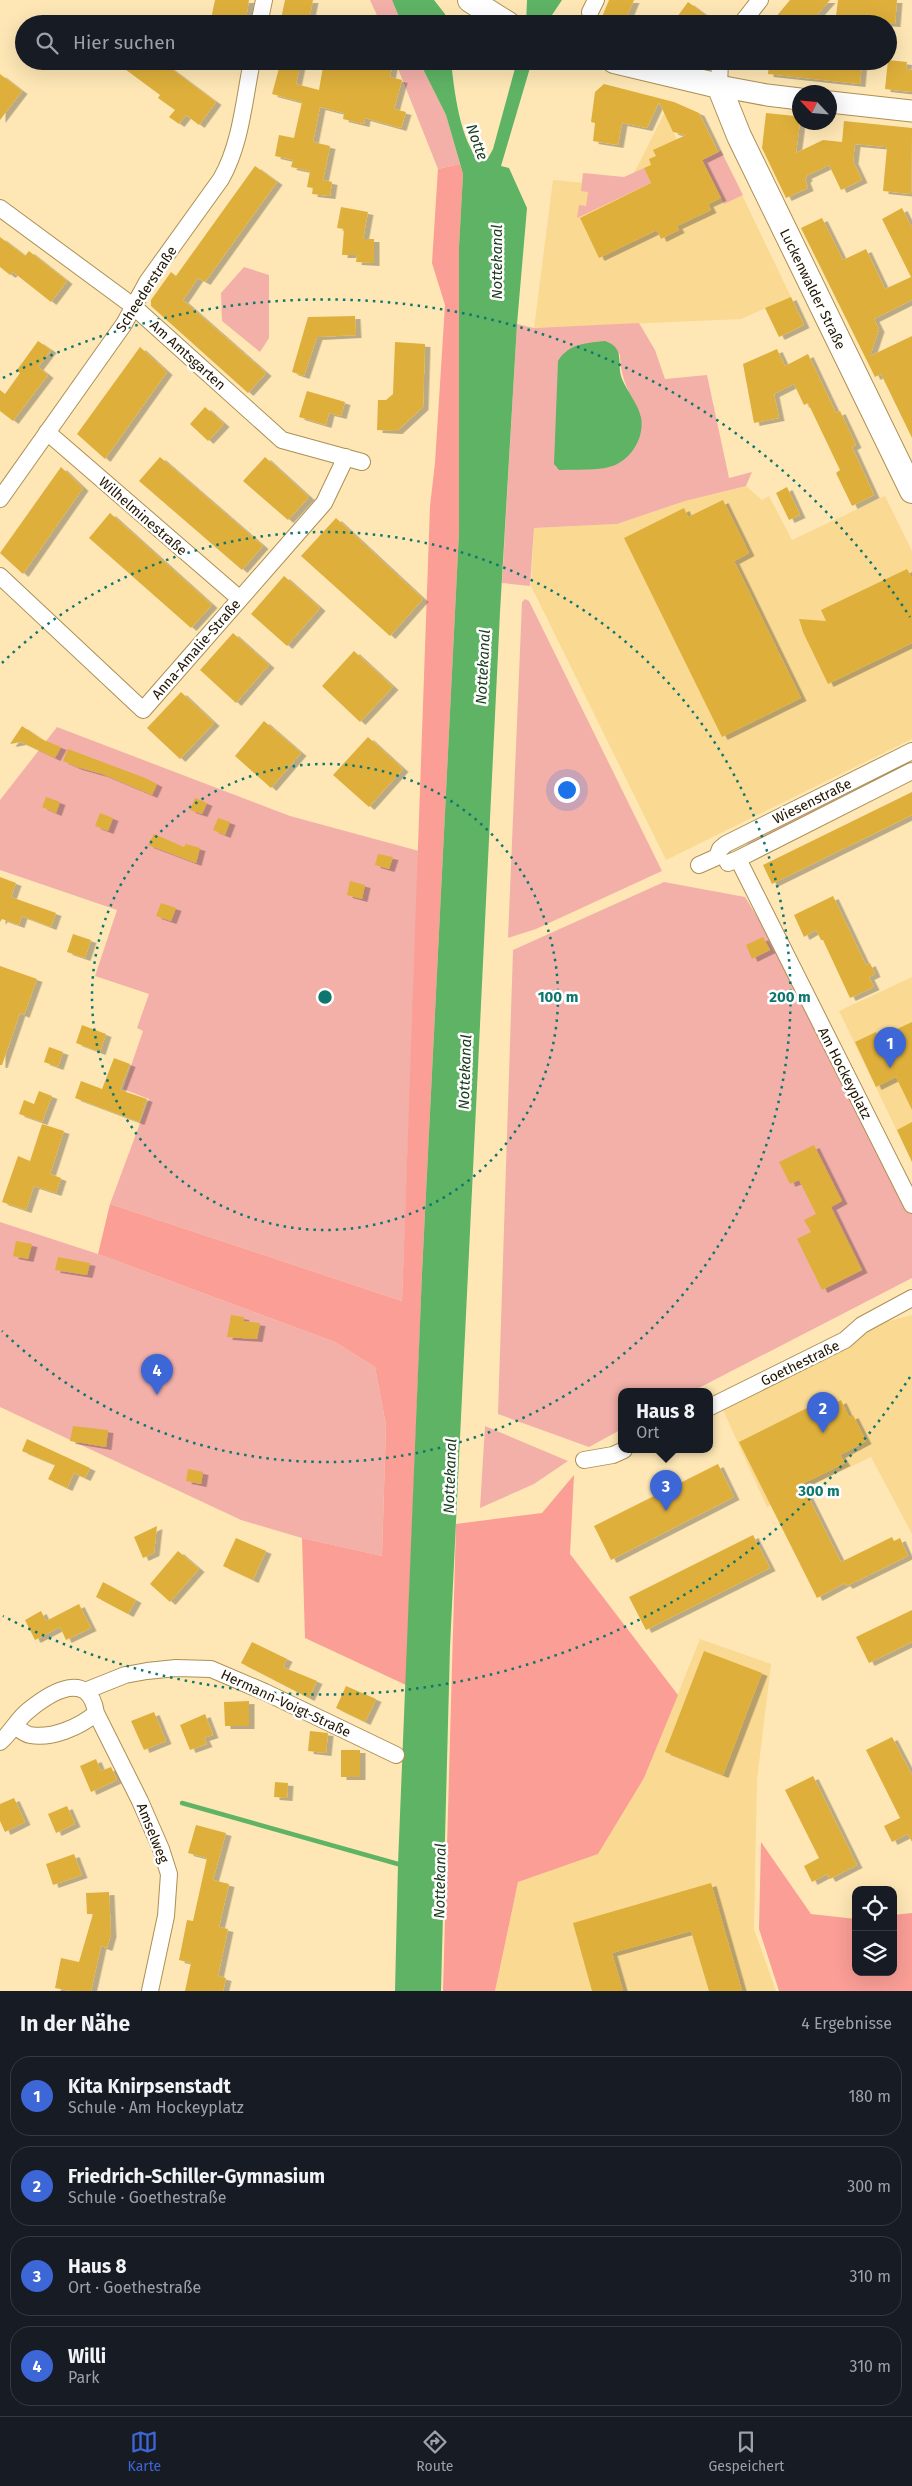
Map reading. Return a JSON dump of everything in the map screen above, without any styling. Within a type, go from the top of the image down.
[{"type":"main road","points":[[470,0],[494,15]]},
{"type":"main road","points":[[652,70],[719,86]]},
{"type":"main road","name":"Luckenwalder Straße","points":[[719,86],[739,136],[912,491]]},
{"type":"street","points":[[261,15],[264,0]]},
{"type":"street","points":[[748,15],[760,0]]},
{"type":"street","name":"Scheederstraße","points":[[0,499],[124,324],[147,282],[222,179],[230,163],[250,70]]},
{"type":"street","points":[[720,70],[719,86],[792,98]]},
{"type":"street","points":[[837,103],[912,111]]},
{"type":"street","name":"Am Amtsgarten","points":[[0,208],[134,306],[282,440],[362,462]]},
{"type":"street","name":"Wilhelminestraße","points":[[47,432],[240,600]]},
{"type":"street","name":"Anna-Amalie-Straße","points":[[0,576],[143,710],[324,503],[346,457]]},
{"type":"street","name":"Wiesenstraße","points":[[699,865],[717,857],[720,849],[726,844],[912,751]]},
{"type":"street","name":"Wiesenstraße","points":[[717,857],[729,863],[912,771]]},
{"type":"street","name":"Am Hockeyplatz","points":[[738,859],[912,1206]]},
{"type":"street","name":"Goethestraße","points":[[713,1406],[845,1340],[862,1325],[912,1298]]},
{"type":"street","points":[[584,1460],[618,1453]]},
{"type":"street","name":"Hermann-Voigt-Straße","points":[[0,1742],[16,1727],[27,1711],[52,1695],[69,1688],[77,1687],[85,1691],[125,1675],[147,1671],[176,1668],[211,1669],[396,1754]]},
{"type":"street","points":[[16,1727],[29,1735],[47,1734],[67,1730],[86,1722],[96,1713],[91,1696],[85,1691]]},
{"type":"street","name":"Amselweg","points":[[96,1713],[140,1801],[161,1849],[169,1874],[166,1916],[150,1991]]},
{"type":"shaded area","points":[[370,0],[392,0],[398,15],[377,15]]},
{"type":"shaded area","points":[[399,70],[424,70],[446,115],[460,164],[438,169]]},
{"type":"shaded area","points":[[670,102],[677,104],[671,127],[689,166],[721,151],[791,297],[741,319],[534,328],[553,180],[627,187]]},
{"type":"shaded area","points":[[721,151],[743,195],[724,204],[702,160]]},
{"type":"shaded area","points":[[460,164],[463,174],[459,247],[459,532],[422,1273],[406,1685],[305,1638],[302,1538],[382,1556],[386,1425],[375,1367],[335,1342],[98,1254],[110,1204],[402,1301],[430,506],[435,463],[445,305],[432,263],[438,169]]},
{"type":"shaded area","points":[[644,168],[651,183],[577,218],[579,205],[586,206],[588,192],[581,191],[583,173],[624,177]]},
{"type":"shaded area","points":[[244,267],[269,275],[269,338],[260,352],[222,321],[221,293]]},
{"type":"shaded area","points":[[639,323],[655,350],[665,379],[707,375],[729,478],[752,472],[746,486],[685,501],[617,524],[534,528],[530,586],[502,583],[517,324],[534,328]],"holes":[[[620,353],[620,362],[626,386],[641,416],[555,468]]]},
{"type":"shaded area","points":[[746,486],[762,500],[769,496],[792,540],[885,496],[912,551],[912,739],[666,860],[531,586],[534,528],[617,524],[685,501]]},
{"type":"shaded area","points":[[525,599],[529,601],[662,871],[536,929],[508,938],[522,602]]},
{"type":"shaded area","points":[[57,727],[290,816],[419,851],[402,1301],[110,1204],[149,1099],[123,1089],[143,1031],[137,1028],[149,994],[95,976],[117,910],[0,870],[0,800]]},
{"type":"shaded area","points":[[876,775],[879,782],[765,836],[761,841],[749,847],[745,838]]},
{"type":"shaded area","points":[[664,882],[745,897],[784,960],[912,1209],[912,1278],[699,1388],[618,1388],[618,1431],[589,1447],[498,1414],[513,950]]},
{"type":"shaded area","points":[[912,977],[912,1162],[839,1011]]},
{"type":"shaded area","points":[[0,1222],[98,1254],[335,1342],[375,1367],[386,1425],[382,1556],[302,1538],[241,1520],[0,1407]]},
{"type":"shaded area","points":[[912,1315],[912,1534],[871,1457],[767,1507],[723,1410],[863,1328]]},
{"type":"shaded area","points":[[485,1426],[568,1461],[534,1484],[480,1508]]},
{"type":"shaded area","points":[[574,1475],[570,1554],[678,1695],[644,1778],[598,1854],[518,1882],[495,1991],[443,1991],[456,1524],[542,1513]]},
{"type":"shaded area","points":[[700,1639],[771,1664],[757,1780],[754,1929],[776,1991],[495,1991],[518,1882],[598,1854],[644,1778]]},
{"type":"shaded area","points":[[761,1842],[811,1914],[852,1919],[852,1976],[897,1976],[897,1915],[912,1913],[912,1991],[779,1991],[759,1929]]},
{"type":"water","points":[[392,0],[434,0],[445,15],[398,15]]},
{"type":"water","points":[[527,0],[562,0],[552,15],[526,15]]},
{"type":"water","name":"Nottekanal","points":[[424,70],[452,70],[456,100],[467,141],[480,161],[488,158],[493,149],[515,70],[529,70],[501,166],[509,168],[527,208],[517,324],[500,612],[460,1438],[450,1647],[441,1991],[395,1991],[398,1864],[422,1273],[459,532],[459,247],[463,174],[446,115]]},
{"type":"water","points":[[605,341],[612,344],[618,352],[622,379],[640,412],[641,433],[629,455],[617,464],[597,469],[559,470],[554,464],[558,361],[562,355],[573,347],[585,343]]},
{"type":"building","points":[[215,0],[249,0],[246,15],[212,15]]},
{"type":"building","points":[[285,0],[313,0],[310,15],[282,15]]},
{"type":"building","points":[[609,0],[634,0],[628,15],[603,15]]},
{"type":"building","points":[[790,0],[830,0],[817,15],[778,15]]},
{"type":"building","points":[[838,0],[897,0],[896,15],[836,15]]},
{"type":"building","points":[[688,2],[706,15],[679,15]]},
{"type":"building","points":[[897,61],[907,62],[906,69],[912,70],[912,92],[885,89],[887,70],[897,70]]},
{"type":"building","points":[[126,70],[173,70],[216,102],[199,125],[186,115],[179,124],[169,117],[175,110],[158,98],[160,95]]},
{"type":"building","points":[[279,70],[299,70],[296,84],[319,90],[322,70],[391,70],[390,77],[402,80],[394,109],[406,112],[401,128],[365,118],[364,124],[343,119],[344,113],[320,107],[313,142],[330,146],[323,180],[332,182],[330,196],[312,194],[313,188],[307,187],[310,171],[291,167],[293,160],[275,156],[279,135],[294,138],[302,102],[272,94]]},
{"type":"building","points":[[768,70],[861,70],[860,84],[768,74]]},
{"type":"building","points":[[0,74],[22,91],[0,120]]},
{"type":"building","points":[[604,84],[674,102],[699,113],[718,152],[702,160],[721,198],[708,204],[711,210],[677,226],[679,230],[661,239],[657,230],[599,258],[580,218],[651,183],[644,168],[651,165],[649,159],[656,156],[653,150],[686,135],[673,132],[659,102],[647,128],[622,123],[618,145],[593,141],[595,123],[591,122],[595,92]]},
{"type":"building","points":[[766,113],[792,116],[792,130],[799,130],[796,153],[823,140],[842,142],[844,121],[912,128],[911,194],[883,191],[887,147],[855,144],[853,161],[862,180],[841,190],[829,165],[806,176],[805,180],[808,188],[786,198],[762,148]]},
{"type":"building","points":[[255,166],[277,182],[205,282],[198,278],[183,300],[266,373],[248,393],[151,306],[151,300],[171,272],[176,276]]},
{"type":"building","points":[[341,207],[368,212],[363,239],[374,239],[374,263],[356,262],[357,255],[342,255],[344,229],[337,228]]},
{"type":"building","points":[[902,208],[912,228],[912,300],[874,319],[879,329],[870,356],[912,336],[912,438],[881,374],[875,377],[801,228],[822,218],[843,260],[866,249],[885,289],[911,277],[882,219]]},
{"type":"building","points":[[0,237],[25,256],[29,251],[67,281],[51,302],[13,272],[10,275],[0,267]]},
{"type":"building","points":[[791,297],[804,325],[779,337],[765,308]]},
{"type":"building","points":[[355,316],[356,335],[317,337],[304,376],[292,372],[308,317]]},
{"type":"building","points":[[38,341],[51,350],[38,367],[48,375],[13,421],[0,411],[0,390],[5,394],[20,373],[17,370]]},
{"type":"building","points":[[395,342],[425,344],[423,407],[397,431],[377,430],[378,400],[386,400],[393,394]]},
{"type":"building","points":[[140,347],[167,372],[105,459],[77,434]]},
{"type":"building","points":[[777,349],[785,366],[808,354],[836,413],[840,411],[856,445],[852,447],[874,495],[852,506],[836,473],[840,470],[808,403],[804,405],[794,384],[774,394],[779,418],[754,423],[743,364]]},
{"type":"building","points":[[307,391],[345,402],[341,416],[329,413],[326,425],[299,417]]},
{"type":"building","points":[[205,407],[224,424],[208,441],[190,424]]},
{"type":"building","points":[[160,457],[263,546],[242,570],[139,481]]},
{"type":"building","points":[[265,457],[309,497],[288,520],[243,481]]},
{"type":"building","points":[[61,467],[83,488],[23,574],[0,553]]},
{"type":"building","points":[[787,487],[800,515],[789,520],[776,493]]},
{"type":"building","points":[[723,500],[749,553],[734,561],[801,698],[722,737],[624,538],[684,508],[688,517]]},
{"type":"building","points":[[110,513],[212,605],[191,628],[89,538]]},
{"type":"building","points":[[336,518],[423,599],[390,636],[301,556]]},
{"type":"building","points":[[907,569],[912,578],[912,643],[828,684],[803,632],[799,619],[826,621],[821,610]]},
{"type":"building","points":[[284,576],[320,608],[287,646],[251,614]]},
{"type":"building","points":[[233,633],[269,665],[236,703],[200,670]]},
{"type":"building","points":[[354,651],[393,687],[360,722],[322,686]]},
{"type":"building","points":[[181,692],[214,723],[180,759],[147,728]]},
{"type":"building","points":[[264,721],[301,753],[271,788],[235,756]]},
{"type":"building","points":[[22,726],[41,739],[61,747],[55,758],[21,742],[10,744]]},
{"type":"building","points":[[368,737],[403,769],[369,807],[333,775]]},
{"type":"building","points":[[68,749],[157,784],[152,795],[102,774],[63,761]]},
{"type":"building","points":[[912,792],[912,815],[772,884],[763,865]]},
{"type":"building","points":[[46,797],[60,802],[56,813],[42,807]]},
{"type":"building","points":[[195,798],[207,803],[202,814],[190,810]]},
{"type":"building","points":[[100,813],[113,818],[108,831],[95,826]]},
{"type":"building","points":[[218,818],[230,822],[225,835],[213,830]]},
{"type":"building","points":[[154,834],[184,847],[186,844],[200,848],[196,863],[148,845]]},
{"type":"building","points":[[378,854],[393,857],[389,869],[375,865]]},
{"type":"building","points":[[0,877],[16,883],[11,897],[56,913],[51,927],[22,916],[19,925],[2,919],[0,922]]},
{"type":"building","points":[[350,881],[365,885],[362,899],[347,895]]},
{"type":"building","points":[[833,896],[866,965],[870,963],[875,974],[869,977],[874,987],[850,998],[823,940],[821,940],[816,930],[804,937],[794,915]]},
{"type":"building","points":[[161,903],[176,908],[171,921],[156,916]]},
{"type":"building","points":[[73,934],[91,940],[85,958],[67,952]]},
{"type":"building","points":[[763,937],[770,950],[752,959],[746,945]]},
{"type":"building","points":[[0,966],[37,979],[24,1015],[20,1013],[2,1065],[0,1065]]},
{"type":"building","points":[[912,1022],[912,1110],[896,1077],[876,1087],[855,1042],[876,1032],[878,1038]]},
{"type":"building","points":[[82,1025],[106,1034],[100,1052],[76,1043]]},
{"type":"building","points":[[49,1047],[63,1052],[58,1067],[44,1062]]},
{"type":"building","points":[[114,1058],[130,1064],[120,1090],[147,1099],[139,1122],[75,1098],[81,1081],[102,1089]]},
{"type":"building","points":[[39,1091],[52,1096],[42,1122],[19,1114],[24,1100],[34,1104]]},
{"type":"building","points":[[912,1122],[912,1162],[897,1130]]},
{"type":"building","points":[[42,1124],[64,1131],[50,1174],[61,1178],[56,1193],[34,1186],[26,1210],[2,1202],[18,1156],[30,1161]]},
{"type":"building","points":[[814,1145],[842,1201],[831,1207],[862,1270],[822,1290],[797,1239],[811,1232],[804,1220],[816,1214],[799,1180],[790,1184],[779,1162]]},
{"type":"building","points":[[16,1241],[32,1244],[28,1259],[13,1256]]},
{"type":"building","points":[[58,1257],[90,1263],[87,1275],[55,1270]]},
{"type":"building","points":[[231,1315],[244,1317],[243,1321],[260,1323],[257,1339],[227,1337]]},
{"type":"building","points":[[841,1400],[849,1417],[853,1415],[866,1441],[840,1455],[845,1463],[802,1484],[841,1562],[892,1537],[894,1541],[900,1538],[908,1556],[847,1586],[845,1583],[817,1598],[739,1442],[815,1404],[819,1412]]},
{"type":"building","points":[[73,1426],[108,1430],[106,1447],[70,1441]]},
{"type":"building","points":[[27,1439],[90,1468],[85,1478],[74,1473],[67,1488],[48,1479],[55,1465],[22,1451]]},
{"type":"building","points":[[718,1464],[734,1497],[611,1560],[594,1526]]},
{"type":"building","points":[[188,1469],[203,1472],[201,1484],[186,1481]]},
{"type":"building","points":[[157,1526],[154,1553],[143,1558],[134,1537]]},
{"type":"building","points":[[753,1535],[770,1568],[646,1630],[629,1597]]},
{"type":"building","points":[[236,1538],[266,1551],[253,1580],[223,1566]]},
{"type":"building","points":[[178,1551],[199,1569],[170,1602],[150,1584]]},
{"type":"building","points":[[103,1582],[136,1600],[128,1614],[96,1597]]},
{"type":"building","points":[[79,1604],[91,1628],[66,1640],[60,1627],[35,1640],[25,1620],[41,1611],[46,1621]]},
{"type":"building","points":[[912,1610],[912,1642],[869,1663],[856,1637]]},
{"type":"building","points":[[252,1642],[287,1659],[283,1667],[317,1681],[309,1698],[241,1663]]},
{"type":"building","points":[[704,1651],[762,1673],[723,1775],[665,1752]]},
{"type":"building","points":[[346,1686],[376,1699],[365,1722],[336,1708]]},
{"type":"building","points":[[249,1701],[249,1726],[225,1726],[224,1702]]},
{"type":"building","points":[[154,1712],[166,1741],[144,1750],[131,1721]]},
{"type":"building","points":[[205,1714],[213,1735],[204,1738],[207,1744],[190,1750],[180,1725]]},
{"type":"building","points":[[310,1731],[328,1733],[326,1753],[308,1751]]},
{"type":"building","points":[[892,1737],[912,1775],[912,1842],[908,1834],[892,1842],[884,1826],[900,1818],[866,1750]]},
{"type":"building","points":[[341,1750],[360,1750],[360,1777],[341,1777]]},
{"type":"building","points":[[96,1759],[101,1771],[111,1767],[117,1780],[91,1792],[80,1766]]},
{"type":"building","points":[[813,1776],[857,1865],[830,1879],[827,1874],[812,1882],[804,1866],[819,1858],[785,1790]]},
{"type":"building","points":[[275,1782],[288,1783],[287,1798],[274,1797]]},
{"type":"building","points":[[14,1798],[25,1822],[5,1832],[0,1821],[0,1804]]},
{"type":"building","points":[[67,1806],[75,1824],[56,1833],[48,1814]]},
{"type":"building","points":[[196,1825],[226,1833],[213,1880],[229,1884],[219,1927],[228,1929],[218,1976],[226,1978],[223,1991],[185,1991],[191,1963],[179,1960],[187,1920],[193,1921],[207,1858],[188,1853]]},
{"type":"building","points":[[74,1854],[82,1875],[53,1885],[46,1864]]},
{"type":"building","points":[[711,1883],[742,1991],[709,1991],[691,1931],[612,1953],[623,1991],[592,1991],[573,1923]]},
{"type":"building","points":[[109,1892],[111,1934],[107,1948],[101,1946],[91,1991],[71,1991],[55,1988],[61,1958],[79,1962],[93,1914],[87,1914],[86,1893]]},
{"type":"waterway","points":[[182,1803],[398,1864]]},
{"type":"place","name":"Kita Knirpsenstadt","points":[[890,1068]]},
{"type":"place","name":"Willi","points":[[157,1395]]},
{"type":"place","name":"Friedrich-Schiller-Gymnasium","points":[[823,1433]]},
{"type":"place","name":"Haus 8","points":[[666,1511]]},
{"type":"water label","name":"Notte","points":[[477,142]]}]
